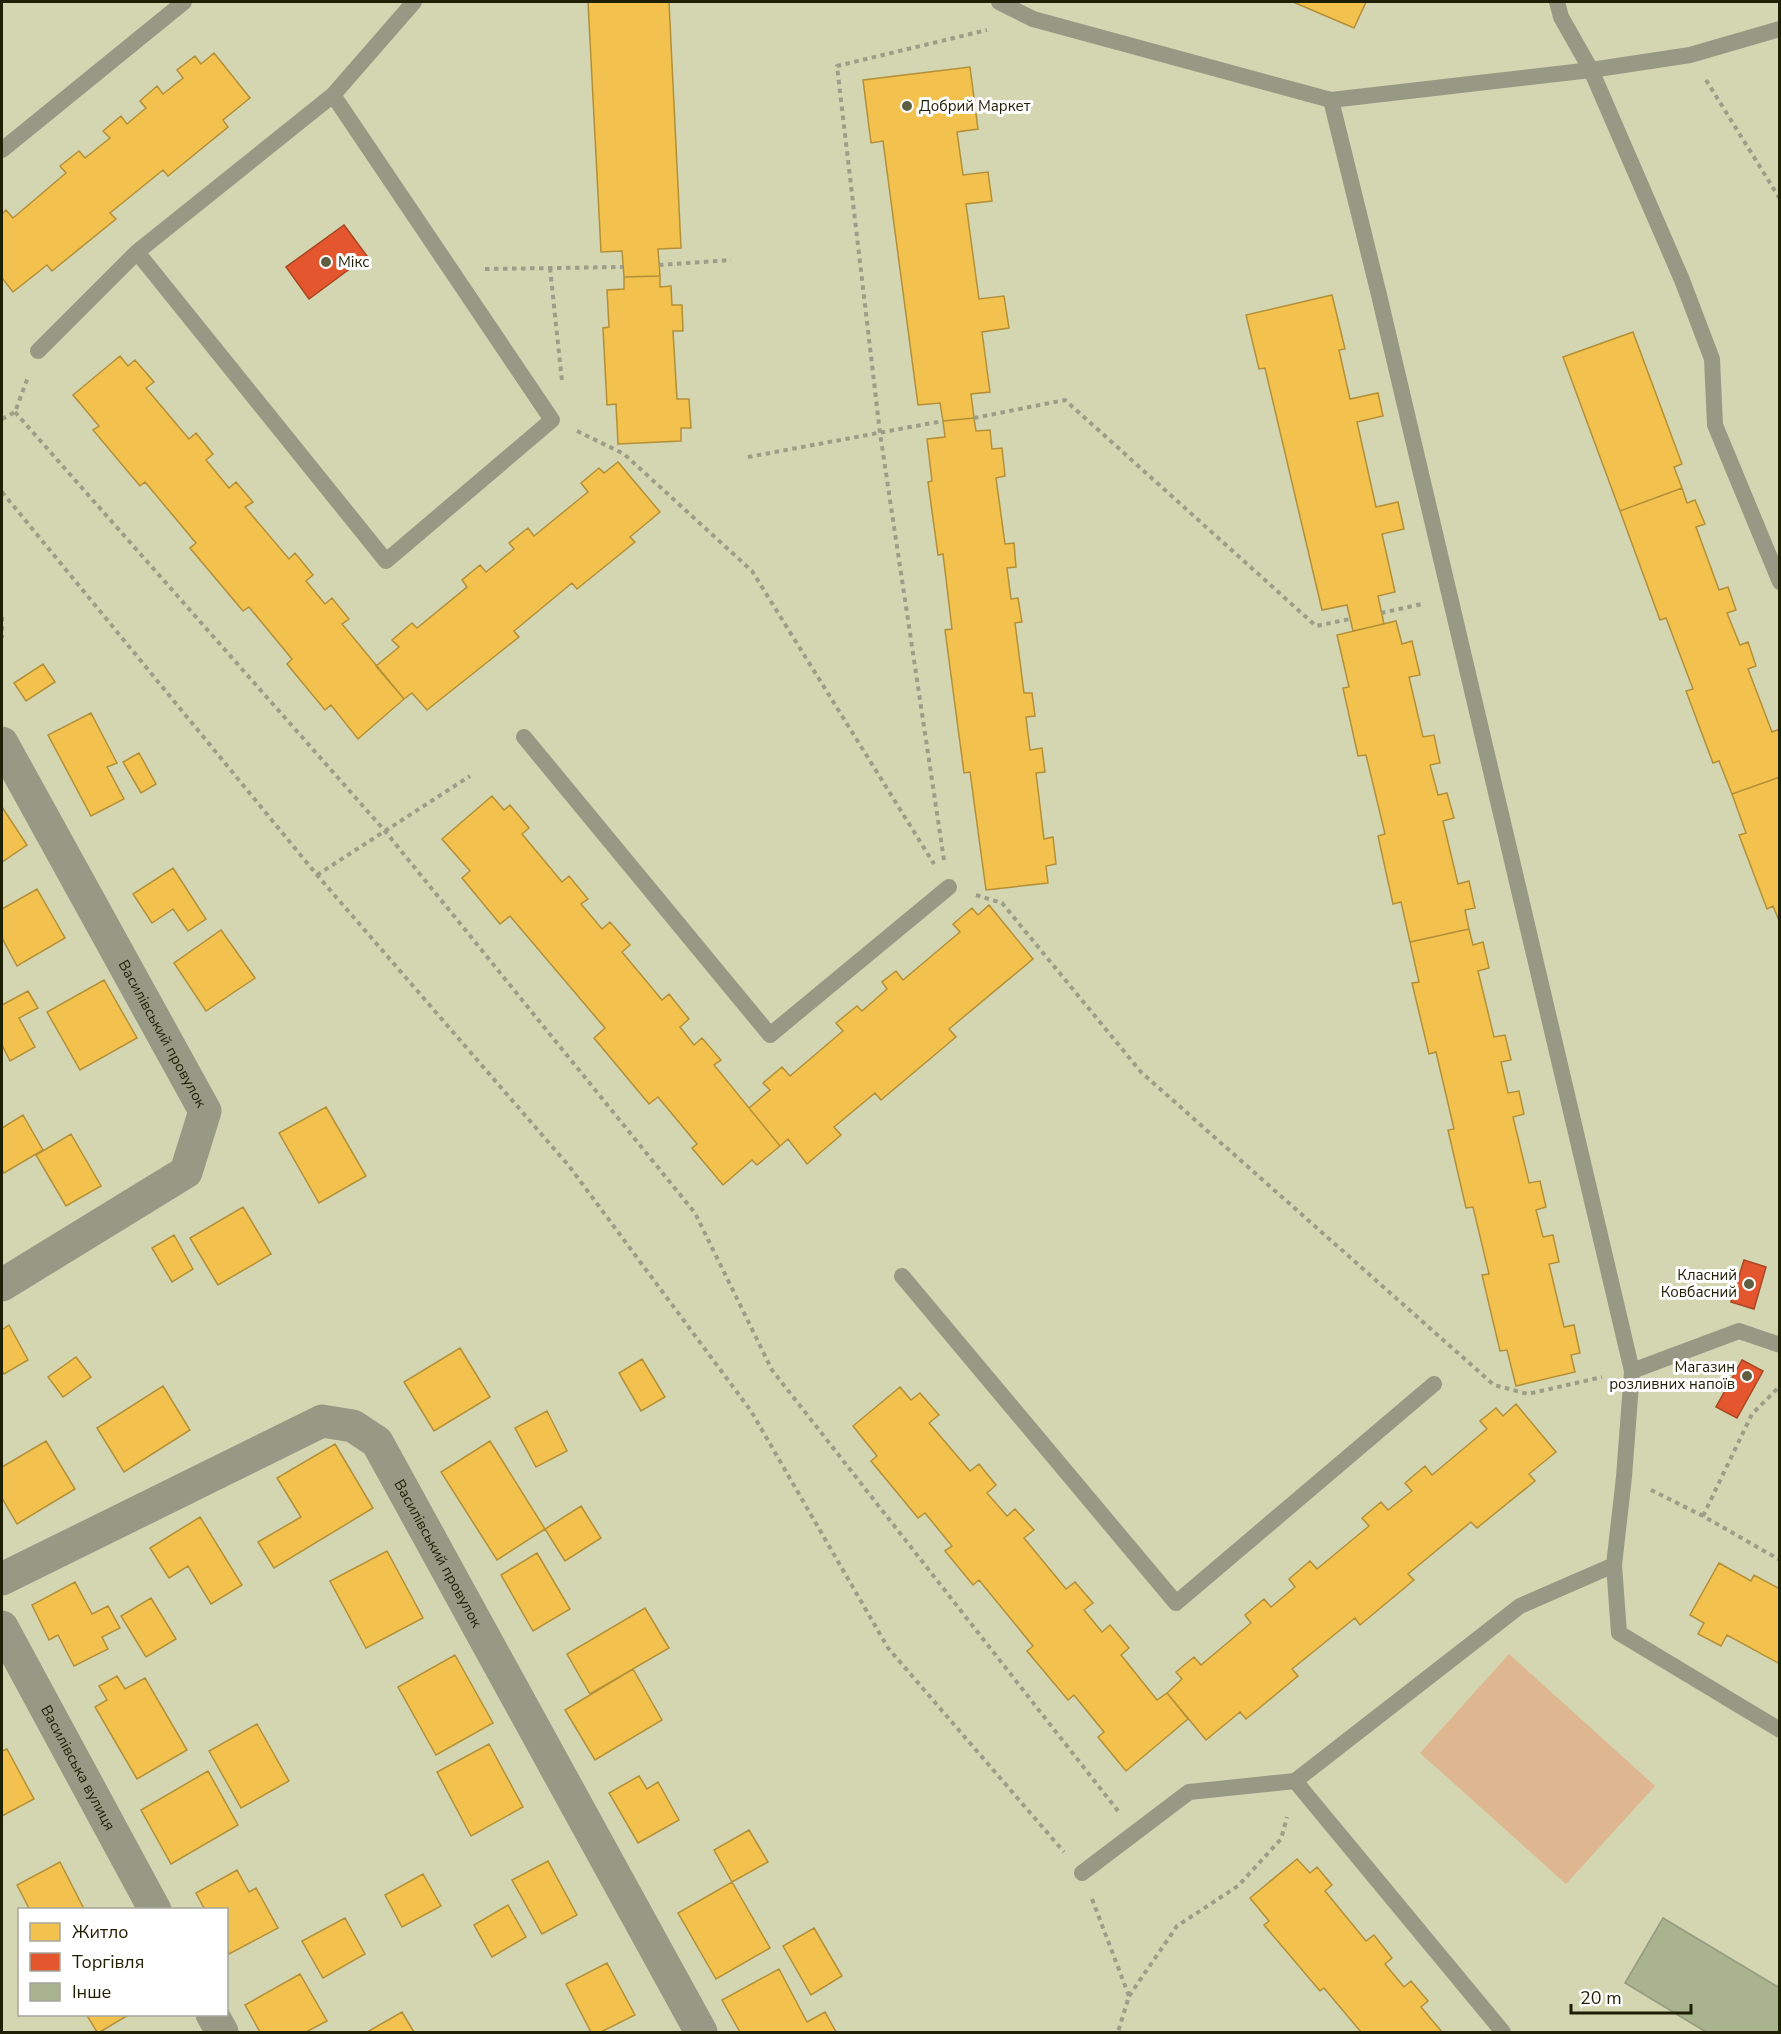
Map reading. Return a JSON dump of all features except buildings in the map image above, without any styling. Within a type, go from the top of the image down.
[{"type":"street","name":"Василівський провулок","points":[[2,743],[205,1111],[186,1172],[2,1285]]},
{"type":"street","name":"Василівський провулок","points":[[2,1579],[322,1421],[353,1426],[377,1442],[701,2032]]},
{"type":"street","name":"Василівська вулиця","points":[[2,1627],[154,1908]]},
{"type":"street","points":[[213,2016],[222,2032]]},
{"type":"lane","points":[[2,150],[184,2]]},
{"type":"lane","points":[[38,351],[137,252],[333,95],[414,2]]},
{"type":"lane","points":[[999,2],[1033,19],[1331,100],[1591,70],[1690,55],[1779,29]]},
{"type":"lane","points":[[1557,2],[1561,17],[1591,70],[1682,280],[1712,359],[1715,425],[1779,582]]},
{"type":"lane","points":[[137,252],[386,561],[552,420],[333,95]]},
{"type":"lane","points":[[1331,100],[1632,1371],[1624,1477],[1614,1565],[1619,1633],[1779,1730]]},
{"type":"lane","points":[[524,737],[770,1035],[949,887]]},
{"type":"lane","points":[[902,1276],[1176,1603],[1434,1384]]},
{"type":"lane","points":[[1632,1371],[1739,1331],[1779,1346]]},
{"type":"lane","points":[[1082,1873],[1189,1792],[1295,1781],[1520,1606],[1614,1565]]},
{"type":"lane","points":[[1295,1781],[1503,2032]]},
{"type":"path","points":[[949,887],[880,433],[837,66],[1033,19]]},
{"type":"path","points":[[1690,55],[1779,199]]},
{"type":"path","points":[[659,265],[731,260]]},
{"type":"path","points":[[451,269],[623,267]]},
{"type":"path","points":[[550,268],[562,381]]},
{"type":"path","points":[[2,420],[15,412],[38,351]]},
{"type":"path","points":[[974,418],[1065,400],[1316,626],[1350,619]]},
{"type":"path","points":[[15,412],[385,831],[695,1213],[772,1370],[1136,1833]]},
{"type":"path","points":[[552,420],[624,454],[752,571],[949,887],[1002,903],[1141,1072],[1494,1385],[1528,1395],[1632,1371]]},
{"type":"path","points":[[748,457],[943,422]]},
{"type":"path","points":[[2,492],[317,875],[569,1166],[751,1411],[888,1648],[1082,1873],[1129,1996]]},
{"type":"path","points":[[1381,612],[1449,598]]},
{"type":"path","points":[[2,617],[2,638]]},
{"type":"path","points":[[317,875],[470,776]]},
{"type":"path","points":[[1703,1516],[1752,1414],[1779,1386]]},
{"type":"path","points":[[1624,1477],[1703,1516],[1779,1560]]},
{"type":"path","points":[[1118,2032],[1129,1996],[1177,1926],[1238,1886],[1281,1839],[1295,1781]]},
{"type":"shaded area","points":[[1509,1654],[1655,1786],[1566,1884],[1420,1753]]},
{"type":"place","name":"Добрий Маркет","points":[[907,106]]},
{"type":"place","name":"Мікс","points":[[326,262]]},
{"type":"place","name":"Класний Ковбасний","points":[[1749,1284]]},
{"type":"place","name":"Магазин розливних напоїв","points":[[1747,1376]]}]
